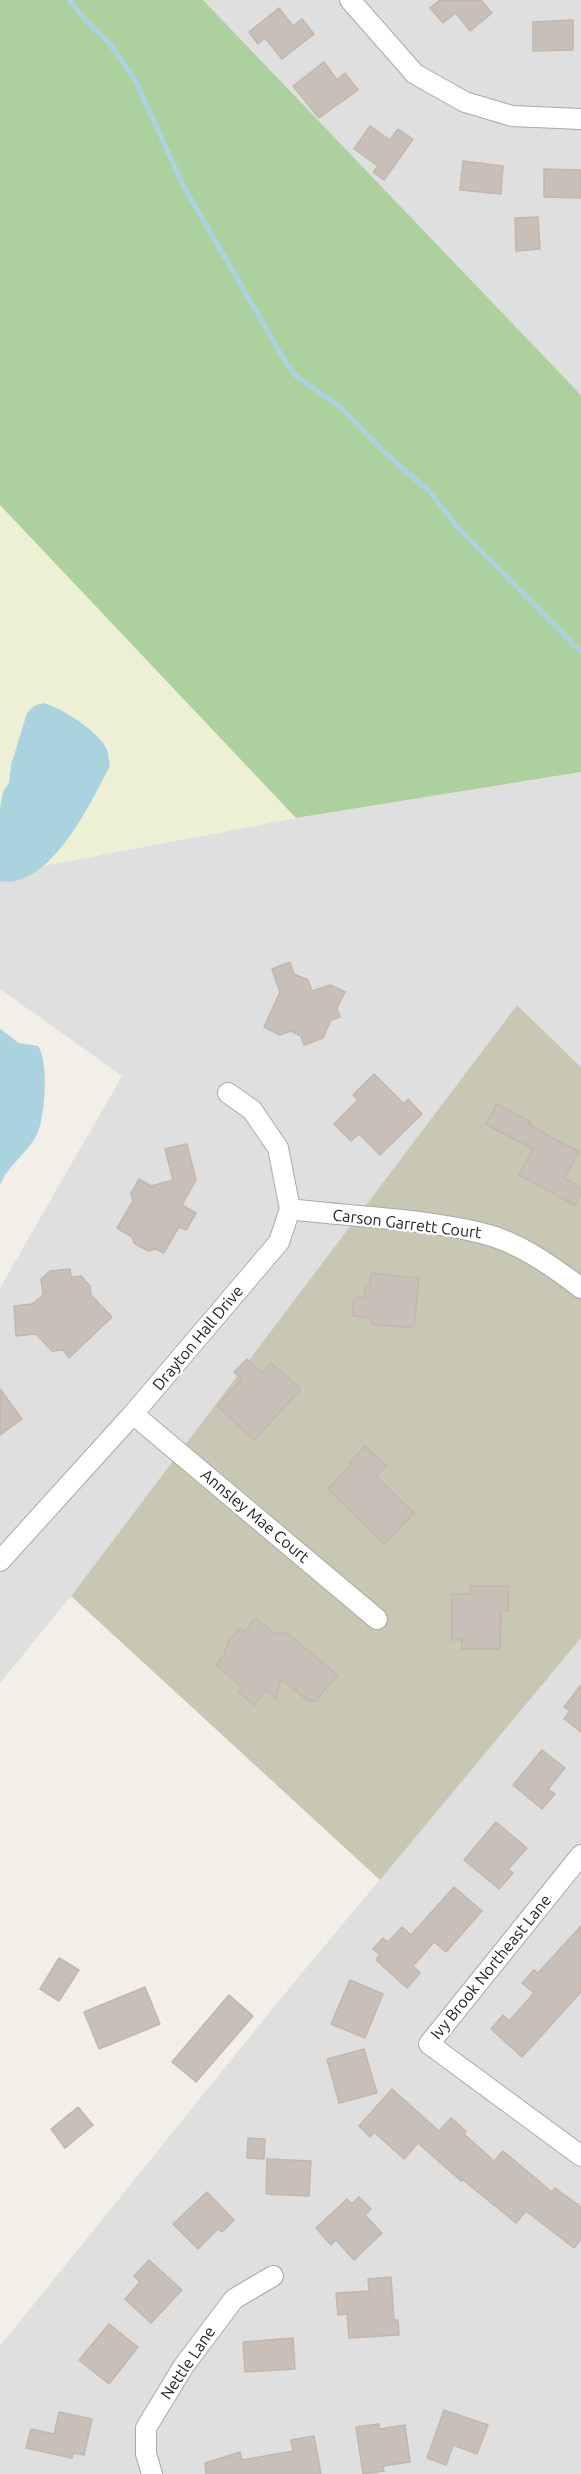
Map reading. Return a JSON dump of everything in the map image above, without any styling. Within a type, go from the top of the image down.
[{"type":"street","points":[[350,0],[415,74],[465,102],[512,116],[581,119]]},
{"type":"street","name":"Drayton Hall Drive","points":[[0,1561],[133,1414],[279,1242],[290,1209],[278,1148],[252,1110],[228,1093]]},
{"type":"street","name":"Carson Garrett Court","points":[[290,1209],[410,1221],[483,1233],[523,1249],[581,1288]]},
{"type":"street","name":"Annsley Mae Court","points":[[133,1414],[377,1619]]},
{"type":"street","name":"Ivy Brook Northeast Lane","points":[[581,1855],[429,2044],[581,2156]]},
{"type":"street","name":"Nettle Lane","points":[[152,2474],[146,2454],[146,2428],[183,2367],[234,2299],[273,2276]]},
{"type":"shaded area","points":[[203,0],[581,0],[581,395]]},
{"type":"shaded area","points":[[0,505],[296,818],[0,874]]},
{"type":"shaded area","points":[[581,772],[581,1067],[517,1005],[71,1596],[0,1683],[0,1288],[122,1076],[0,989],[0,874],[296,818]]},
{"type":"shaded area","points":[[517,1005],[581,1067],[581,1638],[380,1880],[71,1596]]},
{"type":"shaded area","points":[[581,1638],[581,2474],[0,2474],[0,2346],[286,1992]]},
{"type":"green space","points":[[0,0],[203,0],[581,395],[581,772],[296,818],[0,505]]},
{"type":"water","points":[[43,703],[67,714],[98,737],[105,745],[110,766],[80,821],[52,858],[36,872],[18,880],[0,881],[0,808],[3,792],[9,783],[11,765],[27,713],[34,706]]},
{"type":"water","points":[[0,1029],[19,1043],[38,1046],[44,1063],[45,1088],[38,1132],[0,1185]]},
{"type":"building","points":[[440,0],[481,0],[492,13],[470,31],[456,13],[443,23],[430,8]]},
{"type":"building","points":[[279,8],[293,26],[302,19],[314,34],[282,59],[265,38],[258,44],[249,32]]},
{"type":"building","points":[[573,20],[573,50],[533,51],[533,22]]},
{"type":"building","points":[[324,62],[337,80],[345,73],[358,90],[319,118],[293,86]]},
{"type":"building","points":[[370,126],[390,140],[398,129],[413,139],[384,180],[373,172],[378,166],[354,149]]},
{"type":"building","points":[[463,161],[503,166],[501,194],[460,190]]},
{"type":"building","points":[[544,169],[581,170],[581,198],[544,197]]},
{"type":"building","points":[[538,217],[540,249],[516,251],[515,218]]},
{"type":"building","points":[[290,962],[294,974],[308,980],[312,991],[330,985],[345,992],[337,1008],[340,1017],[331,1020],[323,1038],[304,1045],[301,1036],[291,1031],[280,1035],[264,1027],[280,992],[272,969]]},
{"type":"building","points":[[374,1074],[404,1104],[408,1099],[422,1114],[380,1155],[359,1134],[351,1141],[334,1124],[358,1100],[353,1095]]},
{"type":"building","points":[[497,1104],[530,1122],[529,1125],[579,1152],[564,1178],[581,1188],[581,1194],[575,1205],[519,1175],[533,1149],[486,1124]]},
{"type":"building","points":[[187,1144],[196,1180],[182,1205],[196,1213],[186,1230],[179,1227],[164,1253],[156,1249],[148,1251],[134,1243],[132,1237],[117,1228],[133,1201],[131,1193],[139,1179],[151,1186],[173,1180],[165,1149]]},
{"type":"building","points":[[70,1269],[71,1277],[81,1276],[90,1286],[91,1295],[112,1317],[69,1358],[63,1350],[52,1351],[36,1334],[16,1336],[14,1306],[32,1304],[43,1295],[41,1279],[50,1271]]},
{"type":"building","points":[[371,1273],[419,1278],[414,1328],[371,1324],[371,1318],[352,1316],[354,1297],[364,1298],[366,1286],[370,1287]]},
{"type":"building","points":[[247,1359],[262,1373],[271,1363],[301,1389],[254,1440],[217,1406],[242,1379],[234,1372]]},
{"type":"building","points":[[0,1389],[22,1419],[0,1435]]},
{"type":"building","points":[[365,1446],[386,1466],[376,1476],[414,1513],[384,1544],[328,1489],[352,1464],[350,1462]]},
{"type":"building","points":[[470,1586],[508,1586],[508,1611],[501,1611],[500,1649],[462,1649],[462,1640],[452,1640],[452,1594],[470,1594]]},
{"type":"building","points":[[255,1618],[276,1634],[287,1633],[337,1675],[315,1702],[306,1699],[281,1679],[276,1699],[266,1690],[254,1705],[239,1693],[243,1688],[216,1665],[224,1655],[228,1642],[239,1629],[245,1631]]},
{"type":"building","points":[[581,1685],[581,1732],[564,1719],[570,1711],[564,1707]]},
{"type":"building","points":[[542,1750],[565,1768],[548,1789],[555,1794],[542,1809],[513,1785]]},
{"type":"building","points":[[496,1822],[527,1848],[508,1869],[513,1873],[499,1889],[464,1860]]},
{"type":"building","points":[[454,1887],[482,1911],[446,1952],[434,1942],[413,1966],[420,1973],[407,1988],[376,1960],[380,1955],[373,1949],[383,1938],[388,1942],[402,1927],[411,1935]]},
{"type":"building","points":[[581,1926],[581,1992],[522,2057],[491,2029],[503,2015],[509,2021],[534,1993],[522,1983],[534,1970],[538,1973]]},
{"type":"building","points":[[59,1958],[79,1970],[59,2001],[40,1989]]},
{"type":"building","points":[[350,1980],[383,1994],[365,2038],[331,2024]]},
{"type":"building","points":[[145,1987],[160,2024],[99,2049],[84,2012]]},
{"type":"building","points":[[229,1995],[253,2016],[196,2082],[172,2062]]},
{"type":"building","points":[[364,2049],[377,2093],[339,2103],[327,2059]]},
{"type":"building","points":[[392,2089],[439,2131],[451,2118],[466,2131],[464,2134],[494,2161],[503,2151],[552,2192],[555,2188],[581,2207],[581,2239],[574,2248],[526,2211],[516,2223],[463,2180],[461,2181],[418,2143],[404,2159],[374,2132],[370,2137],[359,2126]]},
{"type":"building","points":[[78,2107],[93,2125],[65,2148],[51,2129]]},
{"type":"building","points":[[248,2138],[265,2139],[264,2159],[247,2158]]},
{"type":"building","points":[[267,2159],[311,2161],[309,2196],[266,2194]]},
{"type":"building","points":[[207,2192],[234,2220],[222,2232],[218,2229],[198,2249],[173,2224]]},
{"type":"building","points":[[359,2197],[371,2209],[365,2215],[382,2233],[354,2260],[336,2240],[331,2245],[316,2228],[347,2199],[352,2204]]},
{"type":"building","points":[[149,2260],[182,2290],[151,2323],[125,2299],[140,2282],[134,2276]]},
{"type":"building","points":[[391,2277],[394,2320],[398,2320],[399,2335],[349,2338],[347,2314],[338,2315],[336,2293],[369,2291],[368,2279]]},
{"type":"building","points":[[109,2324],[138,2347],[109,2384],[79,2360]]},
{"type":"building","points":[[293,2338],[295,2369],[245,2372],[243,2342]]},
{"type":"building","points":[[444,2410],[488,2425],[477,2454],[453,2445],[446,2465],[427,2458]]},
{"type":"building","points":[[59,2412],[92,2419],[84,2455],[73,2453],[72,2458],[26,2448],[31,2429],[54,2434]]},
{"type":"building","points":[[379,2424],[379,2429],[405,2425],[410,2462],[383,2466],[384,2471],[363,2474],[356,2427]]},
{"type":"building","points":[[314,2436],[321,2474],[206,2474],[205,2463],[240,2452],[242,2460],[293,2451],[291,2440]]},
{"type":"waterway","points":[[69,0],[85,20],[109,43],[135,80],[184,187],[285,361],[296,376],[339,406],[384,452],[430,492],[459,529],[581,652]]}]
